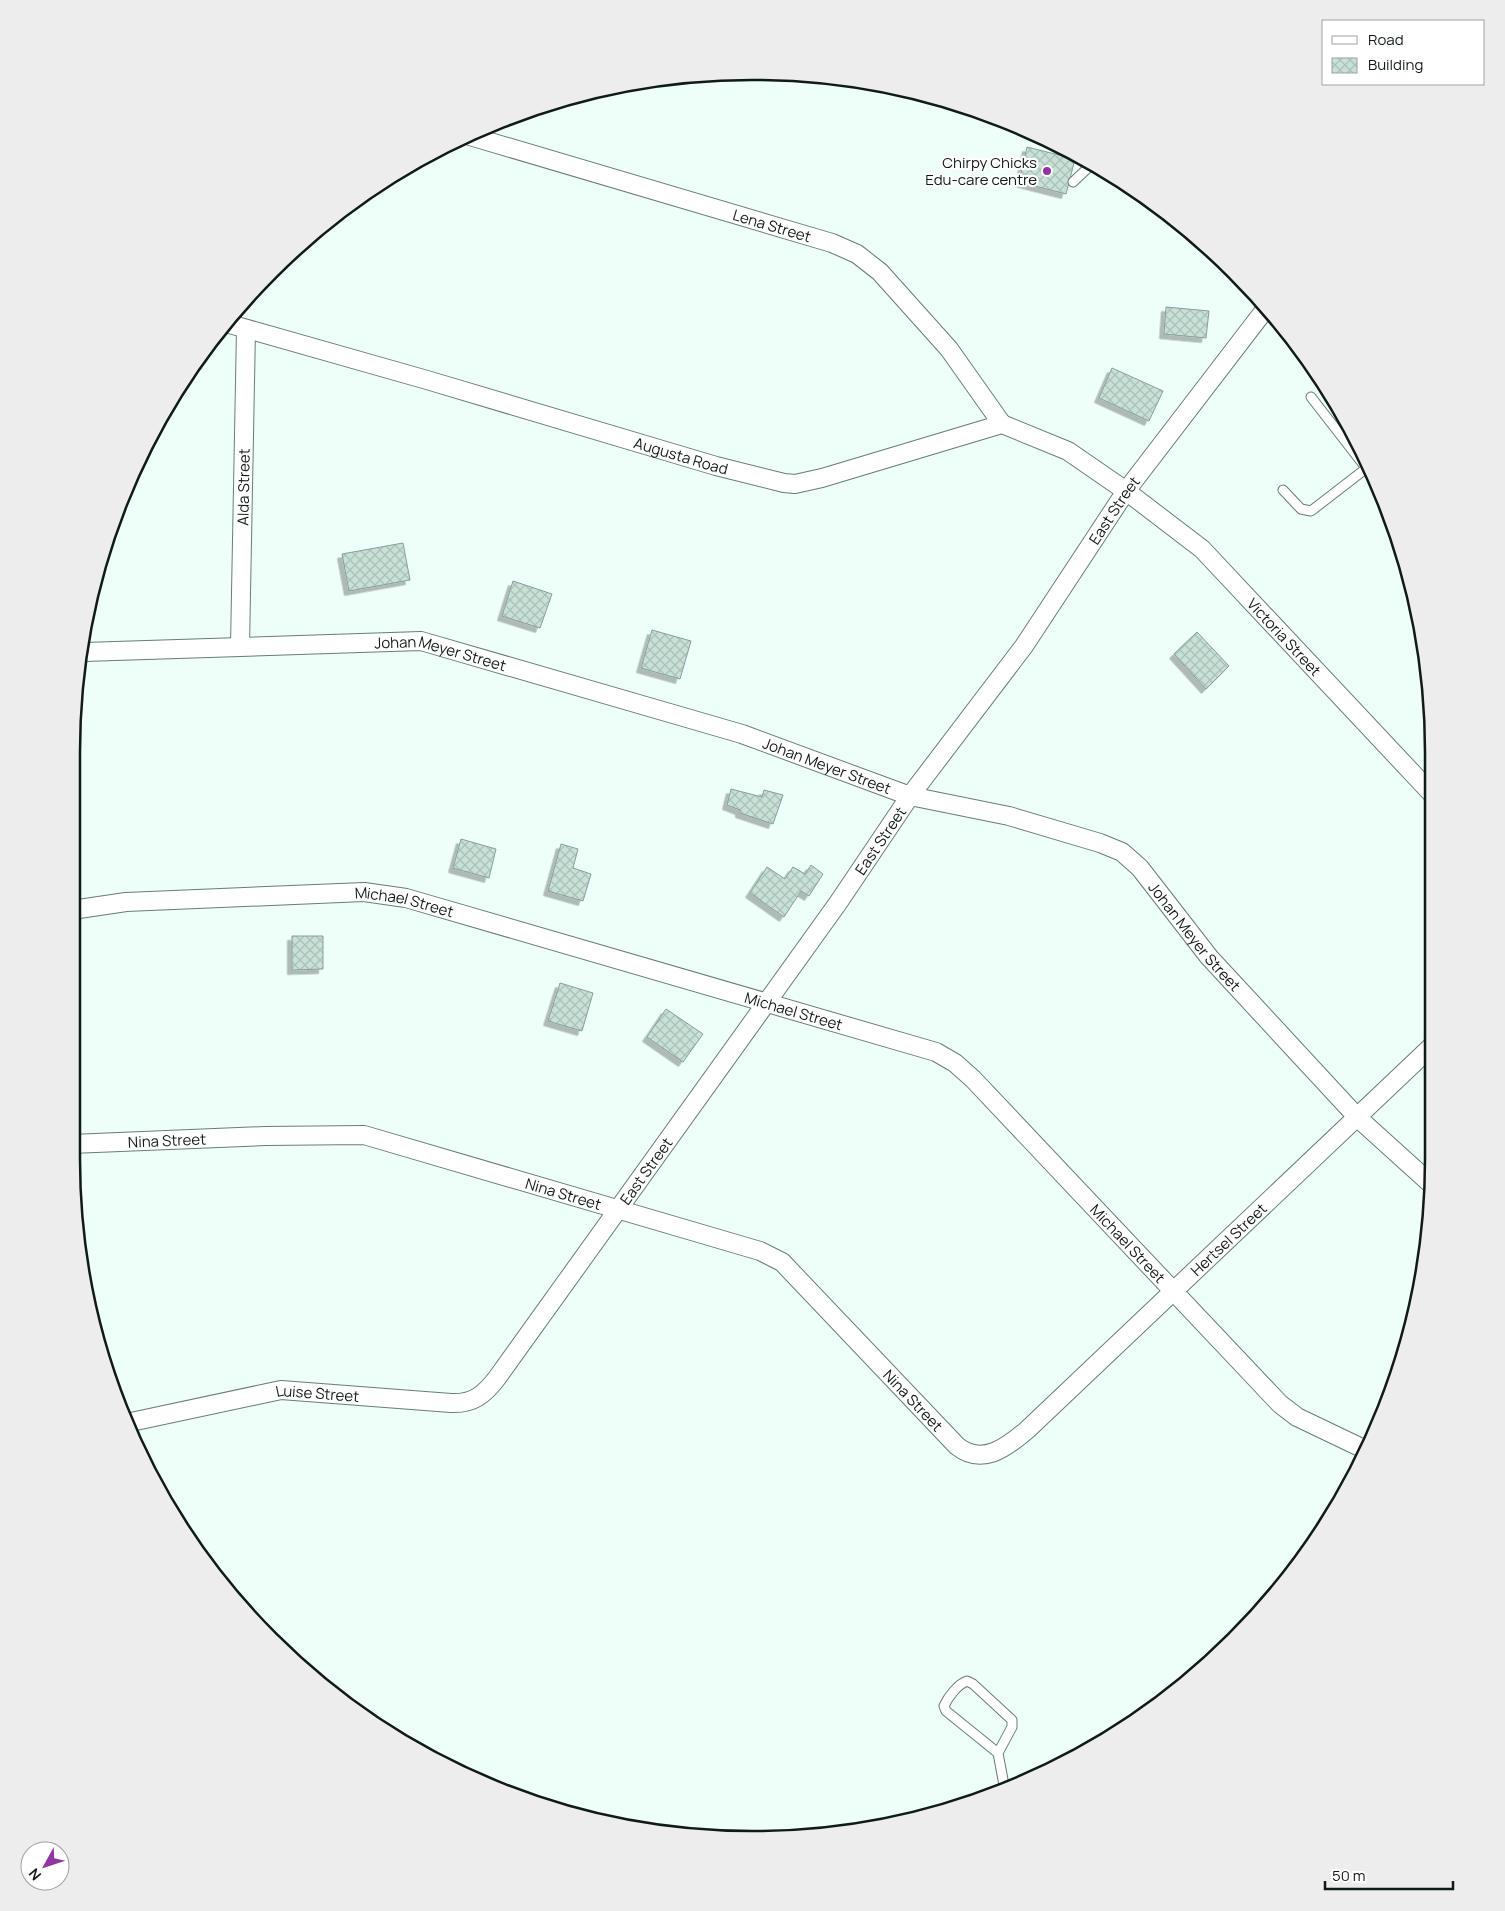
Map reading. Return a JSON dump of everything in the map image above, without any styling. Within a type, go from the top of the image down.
[{"type":"street","name":"Lena Street","points":[[478,138],[832,243],[857,254],[880,272],[949,349],[1002,424]]},
{"type":"street","name":"East Street","points":[[497,1378],[838,903],[910,796],[1024,646],[1126,491],[1262,314]]},
{"type":"street","name":"Augusta Road","points":[[234,325],[427,380],[716,466],[784,483],[795,484],[822,478],[1002,424]]},
{"type":"street","name":"Alda Street","points":[[240,646],[246,329]]},
{"type":"street","points":[[1002,424],[1068,451],[1126,491]]},
{"type":"street","name":"Victoria Street","points":[[1126,491],[1202,550],[1425,788]]},
{"type":"street","name":"Johan Meyer Street","points":[[88,652],[421,641],[742,734],[910,796],[1009,816],[1100,843],[1129,857],[1140,868],[1209,957],[1358,1118],[1425,1178]]},
{"type":"street","name":"Michael Street","points":[[80,909],[126,902],[364,892],[387,894],[936,1052],[955,1064],[980,1086],[1287,1411],[1360,1447]]},
{"type":"street","name":"Hertsel Street","points":[[972,1455],[993,1453],[1012,1443],[1425,1053]]},
{"type":"street","name":"Nina Street","points":[[80,1144],[264,1136],[364,1135],[760,1251],[782,1262],[956,1446],[972,1455]]},
{"type":"street","name":"Luise Street","points":[[133,1421],[281,1390],[464,1404],[483,1395],[497,1378]]},
{"type":"lane","points":[[1073,182],[1087,169]]},
{"type":"lane","points":[[1311,397],[1354,451]]},
{"type":"lane","points":[[1283,490],[1301,510],[1311,511],[1364,472]]},
{"type":"lane","points":[[998,1753],[946,1711],[944,1706],[946,1700],[967,1681],[973,1684],[1012,1720],[1012,1727],[998,1753],[1004,1782]]},
{"type":"building","name":"Chirpy Chicks Edu-care centre","points":[[1027,147],[1063,156],[1074,162],[1066,194],[1019,182]]},
{"type":"building","points":[[1166,307],[1209,311],[1206,338],[1164,334]]},
{"type":"building","points":[[1112,368],[1163,391],[1149,421],[1099,398]]},
{"type":"building","points":[[403,543],[410,580],[349,591],[342,554]]},
{"type":"building","points":[[513,581],[552,594],[540,628],[502,616]]},
{"type":"building","points":[[652,630],[691,641],[680,679],[641,668]]},
{"type":"building","points":[[1197,632],[1229,666],[1206,689],[1174,654]]},
{"type":"building","points":[[731,789],[762,797],[764,790],[783,795],[773,824],[740,813],[740,810],[727,805]]},
{"type":"building","points":[[461,839],[496,849],[489,878],[453,868]]},
{"type":"building","points":[[561,844],[578,849],[573,868],[591,874],[583,901],[548,891]]},
{"type":"building","points":[[811,865],[823,874],[809,896],[801,891],[784,917],[750,893],[767,867],[785,879],[793,867],[805,874]]},
{"type":"building","points":[[292,936],[323,936],[323,969],[292,970]]},
{"type":"building","points":[[560,983],[593,993],[582,1031],[548,1021]]},
{"type":"building","points":[[666,1009],[703,1034],[683,1062],[647,1037]]},
{"type":"place","name":"Chirpy Chicks Edu-care centre","points":[[1047,171]]}]
